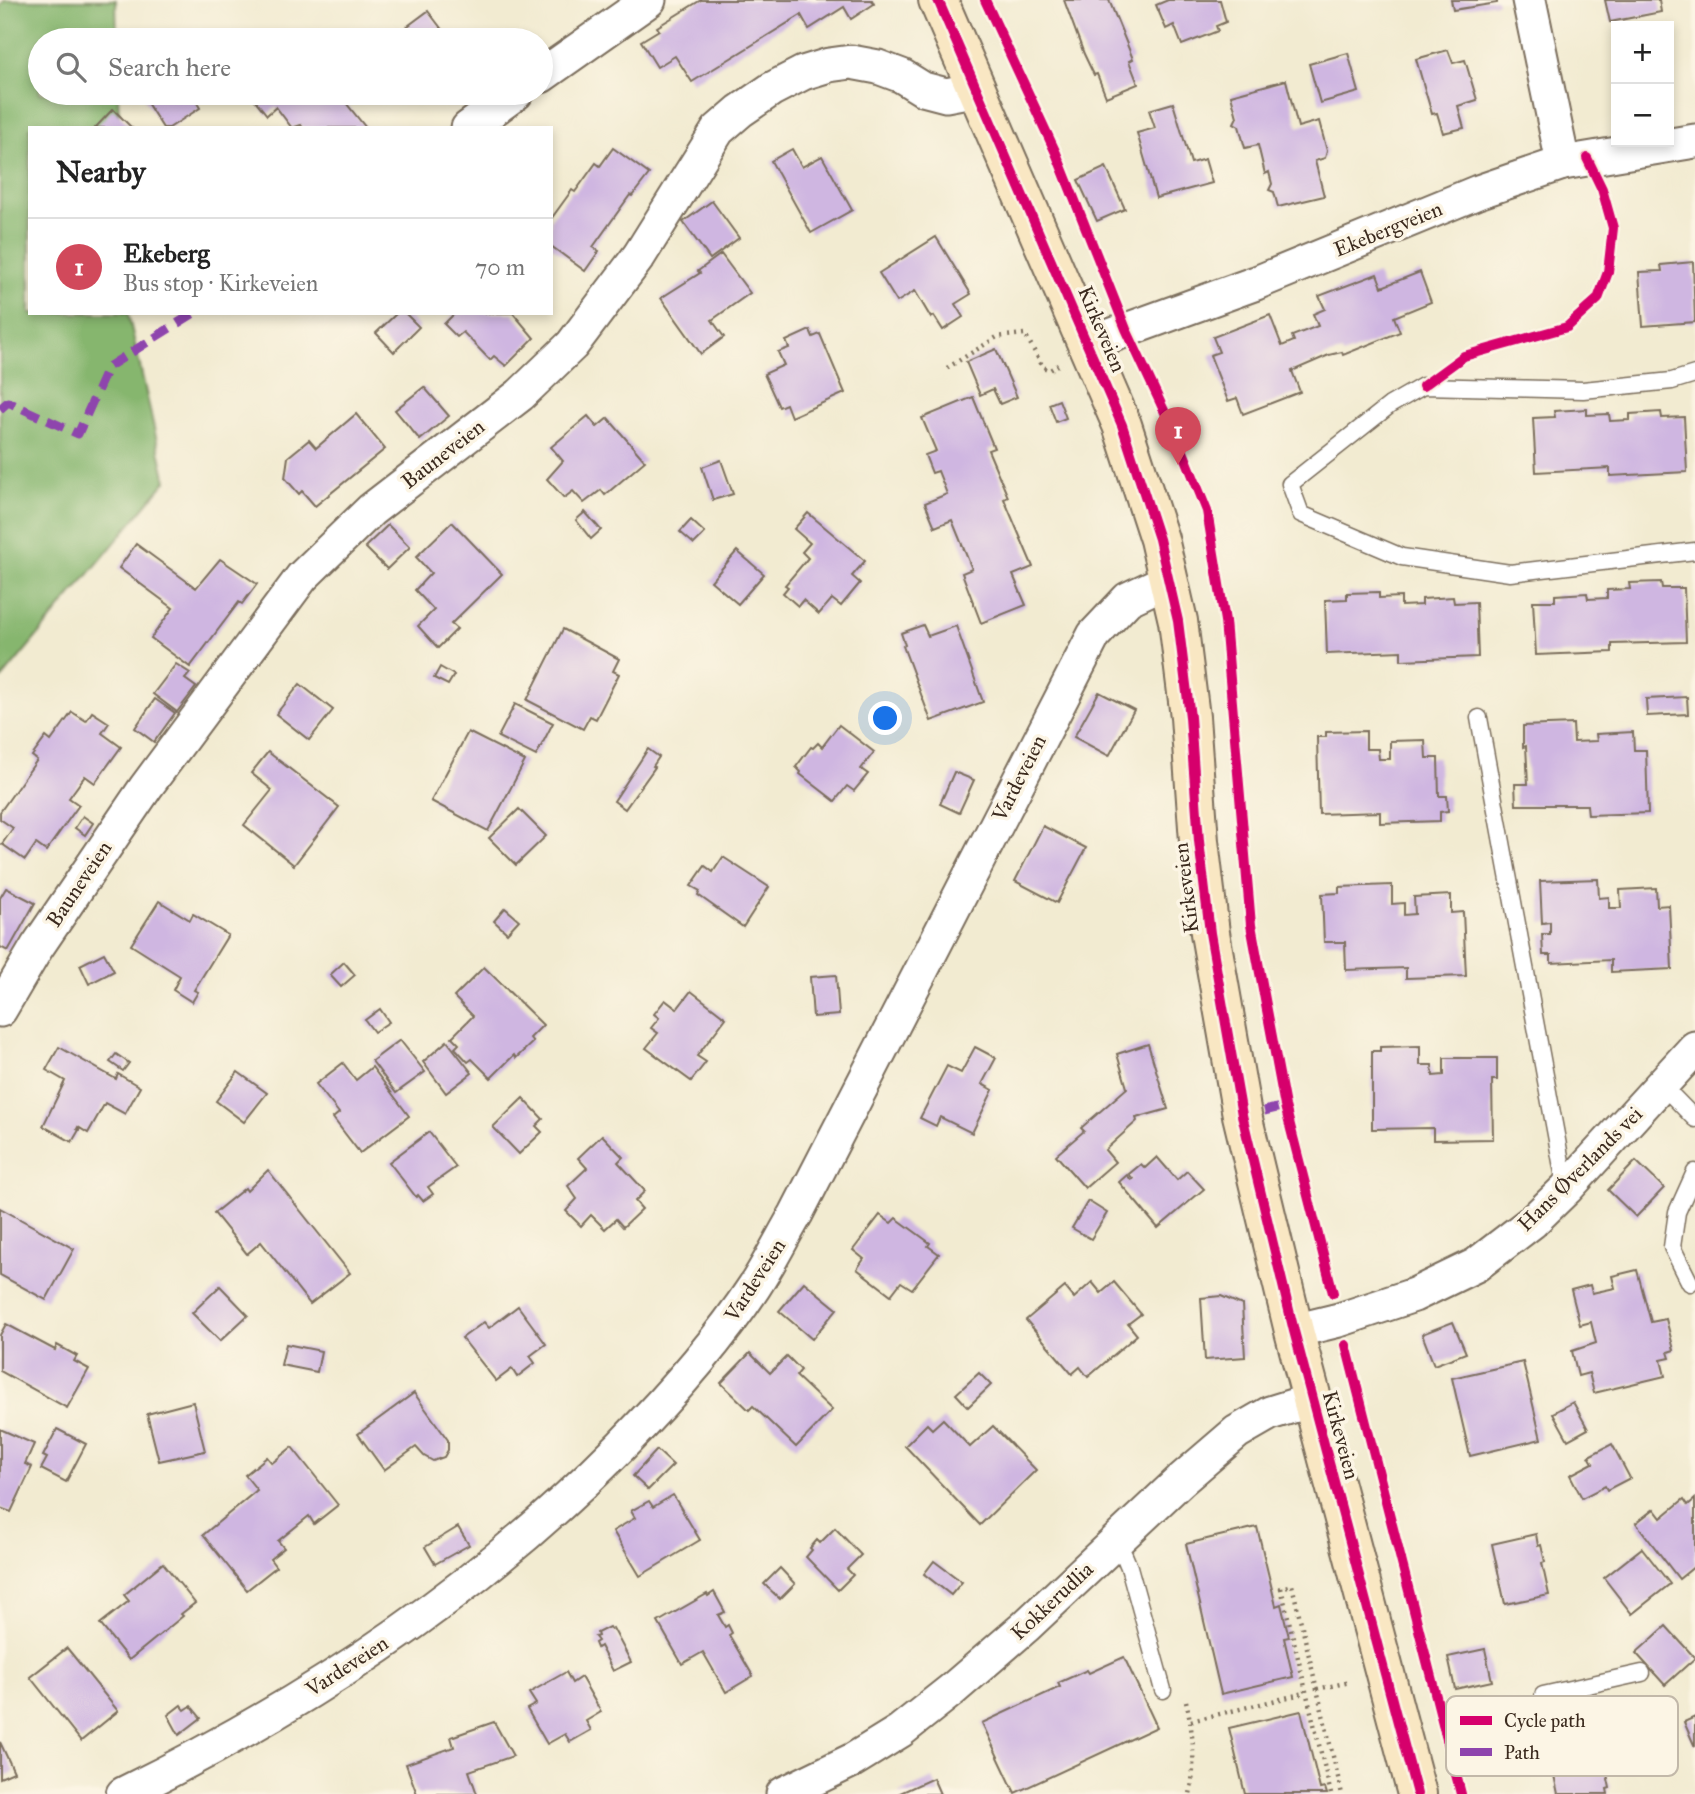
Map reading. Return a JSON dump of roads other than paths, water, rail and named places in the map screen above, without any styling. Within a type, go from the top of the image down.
[{"type":"main road","name":"Kirkeveien","points":[[938,0],[1122,425],[1145,491],[1170,579],[1190,717],[1201,854],[1223,1016],[1242,1115],[1294,1331],[1417,1794]]},
{"type":"street","points":[[553,68],[649,0]]},
{"type":"street","points":[[1529,0],[1563,163]]},
{"type":"street","name":"Bauneveien","points":[[0,1010],[37,947],[146,787],[302,577],[371,510],[520,395],[572,345],[639,256],[718,130],[772,89],[803,73],[829,65],[851,62],[878,67],[902,76],[923,89],[946,94],[978,89]]},
{"type":"street","points":[[471,126],[500,105]]},
{"type":"street","name":"Ekebergveien","points":[[1088,344],[1256,283],[1478,192],[1563,163],[1695,141]]},
{"type":"street","name":"Vardeveien","points":[[123,1794],[259,1721],[365,1656],[434,1608],[552,1514],[666,1399],[754,1287],[796,1214],[1094,635],[1128,600],[1170,579]]},
{"type":"street","name":"Hans Øverlands vei","points":[[1294,1331],[1339,1320],[1414,1295],[1476,1265],[1532,1222],[1566,1189],[1695,1048]]},
{"type":"street","name":"Kokkerudlia","points":[[783,1794],[853,1760],[900,1731],[1026,1626],[1180,1481],[1237,1432],[1270,1413],[1312,1400]]},
{"type":"lane","points":[[1695,374],[1672,381],[1583,390],[1423,386],[1390,405],[1290,484],[1301,514],[1402,557],[1510,573],[1695,551]]},
{"type":"lane","points":[[1479,718],[1566,1189]]},
{"type":"lane","points":[[1662,1085],[1695,1119]]},
{"type":"lane","points":[[1690,1283],[1672,1247],[1677,1212],[1695,1172]]},
{"type":"lane","points":[[1114,1543],[1124,1555],[1129,1567],[1163,1690]]},
{"type":"lane","points":[[1543,1695],[1642,1673]]},
{"type":"place","name":"Ekeberg","points":[[1178,465]]}]
